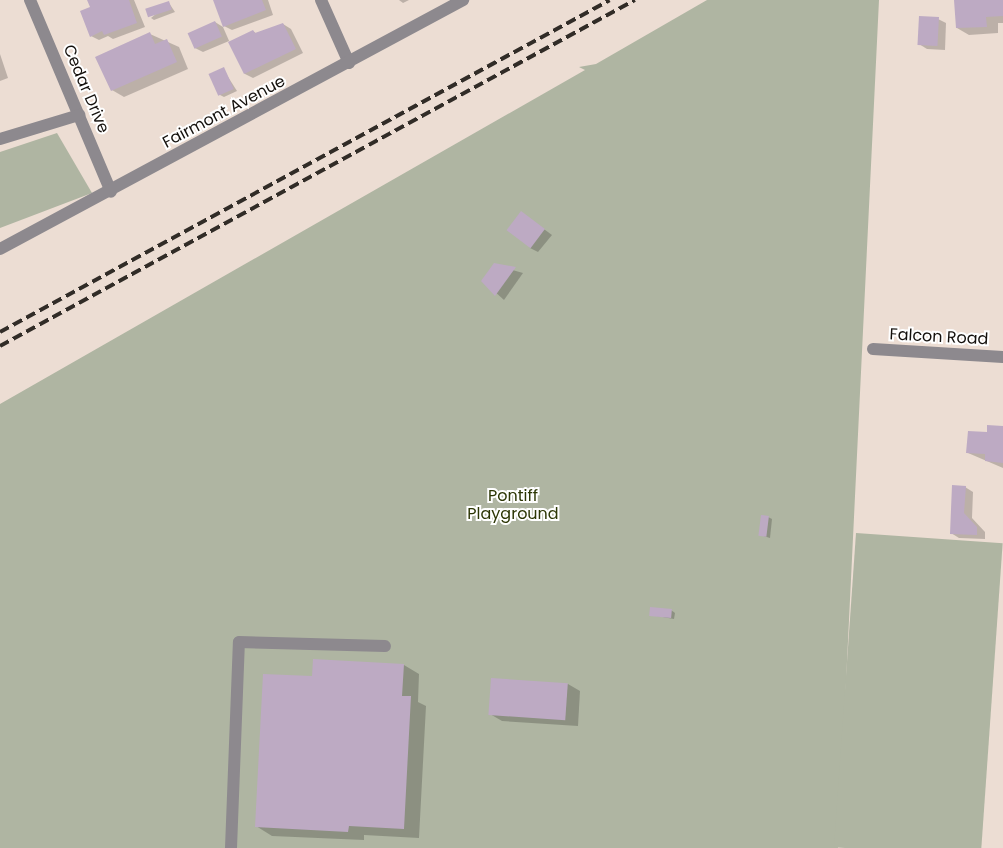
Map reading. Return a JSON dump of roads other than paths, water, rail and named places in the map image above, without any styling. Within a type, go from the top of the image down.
[{"type":"street","name":"Cedar Drive","points":[[30,0],[111,192]]},
{"type":"street","points":[[321,0],[349,63]]},
{"type":"street","name":"Fairmont Avenue","points":[[0,250],[111,192],[463,0]]},
{"type":"street","points":[[0,139],[79,115]]},
{"type":"street","name":"Falcon Road","points":[[873,349],[1003,357]]},
{"type":"street","points":[[231,848],[239,642],[385,646]]},
{"type":"railway","points":[[0,332],[610,0]]},
{"type":"railway","points":[[0,346],[635,0]]},
{"type":"park label","name":"Pontiff Playground","points":[[513,505]]}]
